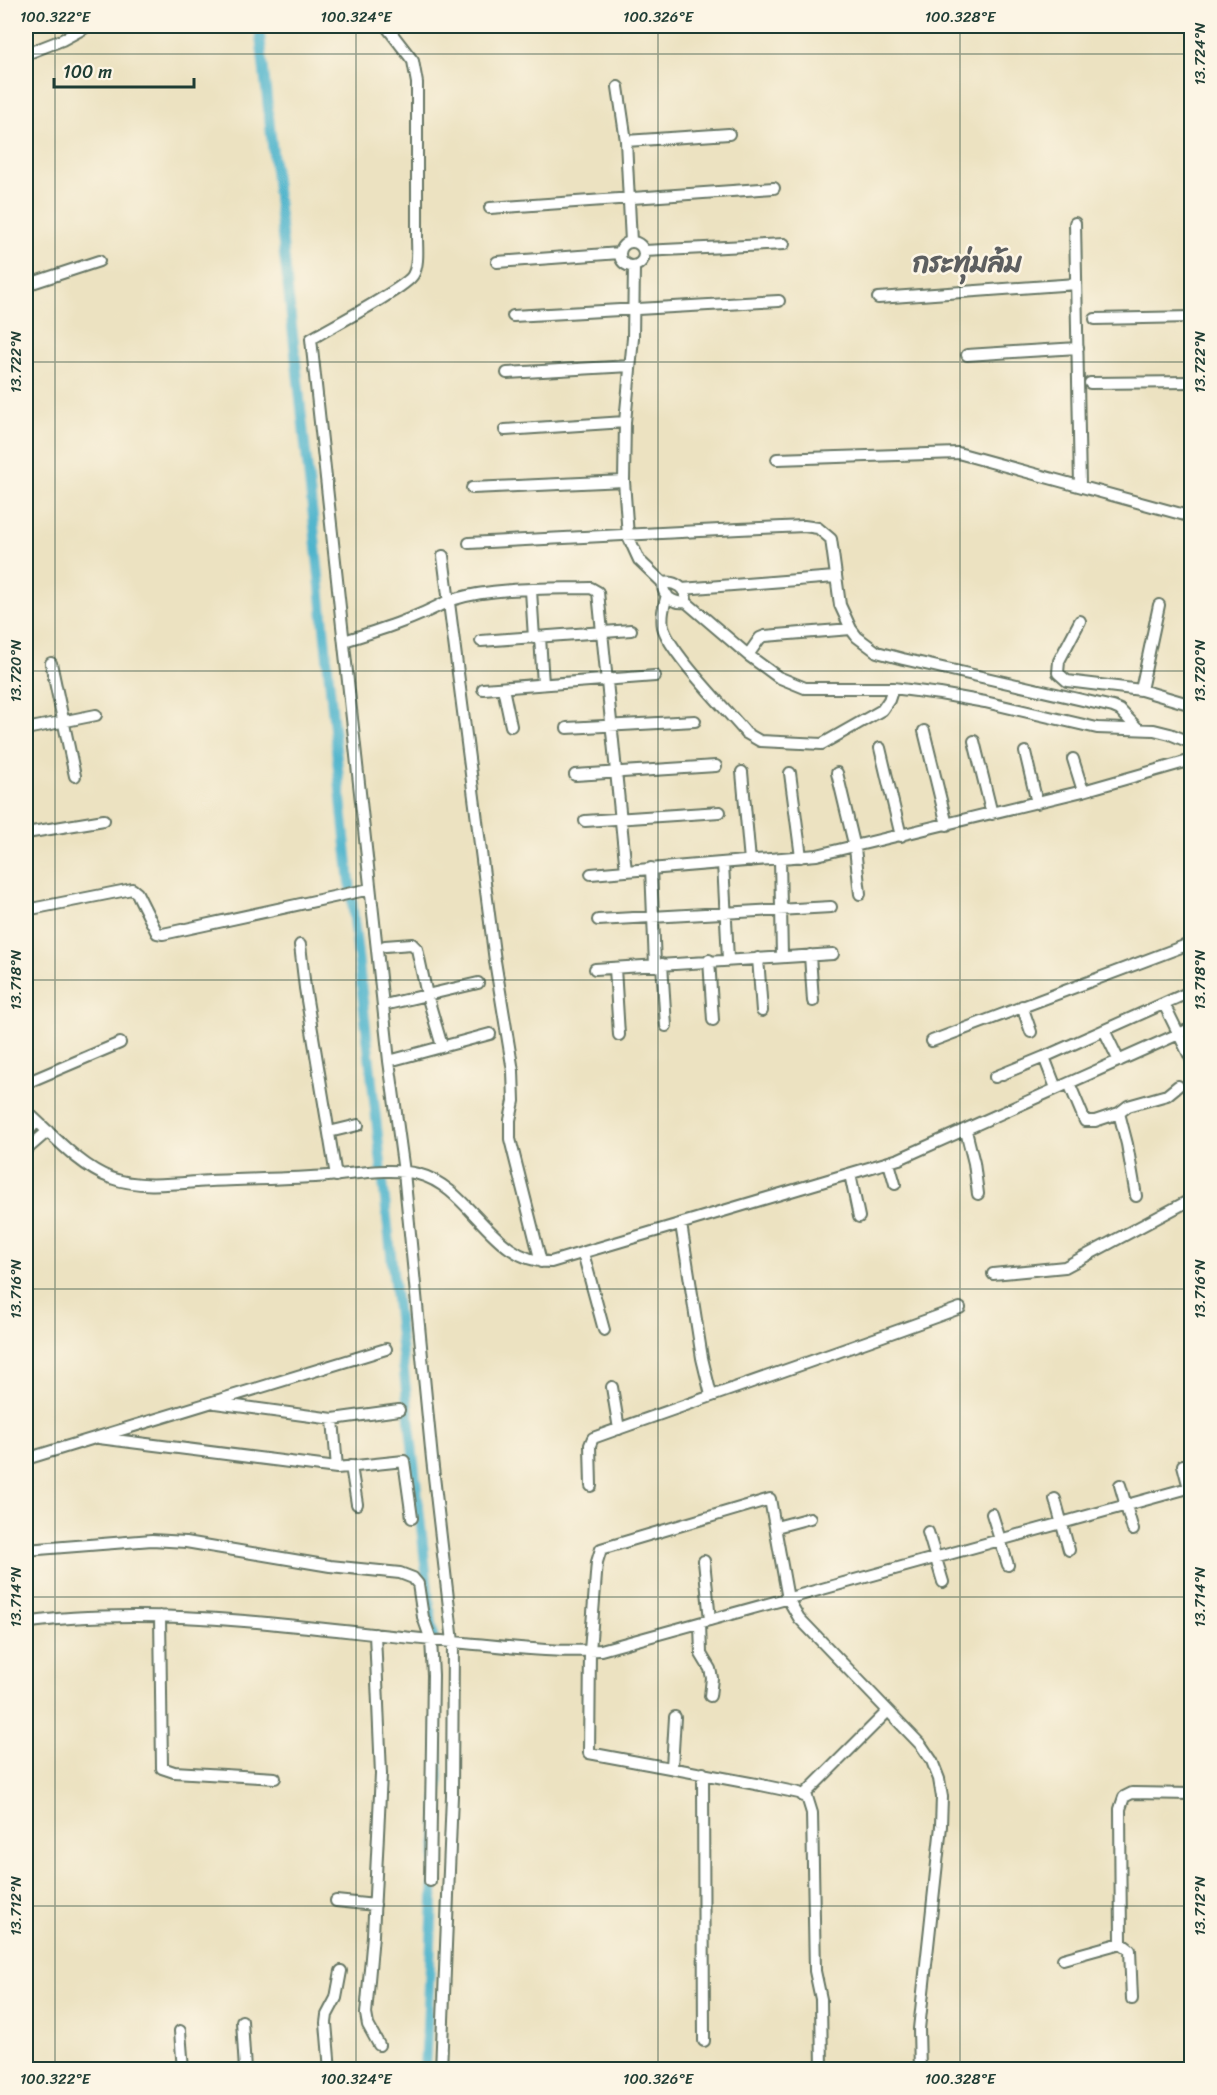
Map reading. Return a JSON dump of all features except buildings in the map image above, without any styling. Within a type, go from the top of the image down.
[{"type":"street","points":[[26,54],[88,26]]},
{"type":"street","points":[[386,26],[413,62],[417,83],[417,238],[413,275],[399,287],[311,339],[344,641],[361,890],[384,1005],[389,1060],[393,1172],[432,1459],[450,1642],[452,1796],[441,2070]]},
{"type":"street","points":[[618,87],[626,141],[631,242]]},
{"type":"street","points":[[626,141],[729,134]]},
{"type":"street","points":[[489,208],[629,200],[774,188]]},
{"type":"street","points":[[1075,223],[1080,486]]},
{"type":"street","points":[[631,242],[641,246],[644,252],[642,261],[633,266],[624,263],[620,254],[626,244],[631,242]]},
{"type":"street","points":[[644,252],[784,244]]},
{"type":"street","points":[[497,262],[620,254]]},
{"type":"street","points":[[26,285],[99,261]]},
{"type":"street","points":[[633,266],[634,309],[625,422],[624,481],[628,536],[639,560],[663,583],[667,595],[676,602],[686,602],[748,655],[778,677],[805,688],[893,688],[985,702],[1097,728],[1138,729],[1170,734],[1191,742]]},
{"type":"street","points":[[878,298],[1076,284]]},
{"type":"street","points":[[513,316],[779,301]]},
{"type":"street","points":[[1095,319],[1191,317]]},
{"type":"street","points":[[966,355],[1078,348]]},
{"type":"street","points":[[507,373],[630,366]]},
{"type":"street","points":[[1090,384],[1191,382]]},
{"type":"street","points":[[505,429],[625,422]]},
{"type":"street","points":[[777,459],[958,453],[1191,517]]},
{"type":"street","points":[[472,488],[624,481]]},
{"type":"street","points":[[469,543],[750,528],[804,526],[818,528],[831,539],[840,605],[851,629],[866,645],[886,654],[1113,707],[1120,710],[1138,729]]},
{"type":"street","points":[[443,556],[452,601],[495,961],[513,1071],[514,1101],[510,1120],[510,1139],[541,1262]]},
{"type":"street","points":[[682,589],[836,577]]},
{"type":"street","points":[[663,583],[672,583],[682,589],[685,592],[686,602]]},
{"type":"street","points":[[344,641],[392,627],[452,601],[480,593],[594,589],[598,592],[605,680],[626,871]]},
{"type":"street","points":[[531,590],[543,684]]},
{"type":"street","points":[[667,595],[662,615],[663,626],[671,645],[746,733],[755,740],[822,744],[882,710],[893,688]]},
{"type":"street","points":[[1141,690],[1159,605]]},
{"type":"street","points":[[1080,621],[1059,661],[1058,673],[1061,678],[1082,684],[1141,690],[1191,705]]},
{"type":"street","points":[[748,655],[760,638],[765,636],[851,629]]},
{"type":"street","points":[[481,641],[631,630]]},
{"type":"street","points":[[51,663],[75,776]]},
{"type":"street","points":[[483,689],[655,676]]},
{"type":"street","points":[[503,688],[511,726]]},
{"type":"street","points":[[26,729],[96,715]]},
{"type":"street","points":[[567,728],[695,721]]},
{"type":"street","points":[[924,731],[947,825]]},
{"type":"street","points":[[974,741],[992,814]]},
{"type":"street","points":[[880,748],[902,836]]},
{"type":"street","points":[[1025,752],[1037,802]]},
{"type":"street","points":[[1073,759],[1083,791]]},
{"type":"street","points":[[591,874],[780,860],[855,848],[1083,791],[1191,760]]},
{"type":"street","points":[[575,775],[716,766]]},
{"type":"street","points":[[742,772],[750,861]]},
{"type":"street","points":[[790,773],[801,857]]},
{"type":"street","points":[[837,773],[855,848],[860,894]]},
{"type":"street","points":[[585,821],[720,812]]},
{"type":"street","points":[[26,833],[104,820]]},
{"type":"street","points":[[780,860],[782,956]]},
{"type":"street","points":[[723,863],[728,959]]},
{"type":"street","points":[[651,868],[653,917],[666,1026]]},
{"type":"street","points":[[26,910],[132,889],[137,893],[152,926],[157,933],[164,934],[361,890]]},
{"type":"street","points":[[598,920],[831,907]]},
{"type":"street","points":[[932,1041],[1191,943]]},
{"type":"street","points":[[385,946],[412,944],[417,949],[442,1046]]},
{"type":"street","points":[[300,945],[336,1176]]},
{"type":"street","points":[[595,969],[709,960],[833,954]]},
{"type":"street","points":[[810,955],[813,1001]]},
{"type":"street","points":[[758,958],[762,1011]]},
{"type":"street","points":[[709,960],[713,1020]]},
{"type":"street","points":[[615,968],[619,1035]]},
{"type":"street","points":[[384,1005],[478,983]]},
{"type":"street","points":[[995,1077],[1164,1004],[1191,990]]},
{"type":"street","points":[[1164,1004],[1191,1061]]},
{"type":"street","points":[[1022,1006],[1031,1032]]},
{"type":"street","points":[[26,1111],[85,1163],[109,1178],[126,1182],[158,1184],[393,1172],[418,1173],[446,1188],[508,1247],[526,1259],[541,1262],[559,1260],[889,1163],[966,1131],[1191,1028]]},
{"type":"street","points":[[1104,1030],[1119,1061]]},
{"type":"street","points":[[389,1060],[490,1034]]},
{"type":"street","points":[[26,1083],[120,1043]]},
{"type":"street","points":[[1044,1057],[1056,1088]]},
{"type":"street","points":[[1069,1083],[1085,1120],[1095,1122],[1119,1113],[1128,1106],[1167,1095],[1178,1086]]},
{"type":"street","points":[[1119,1113],[1136,1196]]},
{"type":"street","points":[[26,1134],[37,1122]]},
{"type":"street","points":[[329,1132],[358,1125]]},
{"type":"street","points":[[26,1150],[48,1131]]},
{"type":"street","points":[[966,1131],[974,1162],[978,1194]]},
{"type":"street","points":[[889,1163],[895,1184]]},
{"type":"street","points":[[850,1174],[859,1217]]},
{"type":"street","points":[[993,1274],[1065,1267],[1191,1200]]},
{"type":"street","points":[[681,1224],[702,1358],[711,1395]]},
{"type":"street","points":[[583,1253],[604,1330]]},
{"type":"street","points":[[591,1486],[590,1441],[593,1438],[711,1395],[819,1360],[960,1308]]},
{"type":"street","points":[[26,1459],[386,1349]]},
{"type":"street","points":[[612,1387],[619,1429]]},
{"type":"street","points":[[211,1402],[333,1419],[399,1410]]},
{"type":"street","points":[[333,1419],[337,1468]]},
{"type":"street","points":[[96,1438],[337,1468],[404,1461],[412,1518]]},
{"type":"street","points":[[26,1623],[49,1619],[106,1616],[247,1620],[517,1648],[601,1650],[1190,1488],[1183,1465]]},
{"type":"street","points":[[351,1466],[357,1504]]},
{"type":"street","points":[[1120,1485],[1133,1530]]},
{"type":"street","points":[[822,2070],[820,1999],[815,1971],[812,1813],[809,1802],[804,1796],[703,1773],[589,1753],[590,1651],[597,1562],[601,1550],[770,1499],[788,1599],[799,1618],[921,1745],[932,1761],[939,1779],[942,1797],[941,1826],[918,2029],[920,2070]]},
{"type":"street","points":[[1055,1499],[1069,1550]]},
{"type":"street","points":[[992,1514],[1008,1565]]},
{"type":"street","points":[[776,1527],[810,1518]]},
{"type":"street","points":[[928,1533],[943,1582]]},
{"type":"street","points":[[26,1550],[152,1540],[186,1542],[330,1566],[400,1573],[413,1578],[418,1584],[423,1617],[432,1640],[430,1881]]},
{"type":"street","points":[[704,1561],[705,1622],[701,1654],[710,1669],[712,1678],[710,1696]]},
{"type":"street","points":[[160,1616],[162,1768],[174,1772],[275,1778]]},
{"type":"street","points":[[375,1634],[381,1774],[375,1905],[366,2014],[368,2025],[379,2045]]},
{"type":"street","points":[[804,1796],[888,1712]]},
{"type":"street","points":[[672,1767],[675,1717]]},
{"type":"street","points":[[703,1773],[704,2041]]},
{"type":"street","points":[[1121,1944],[1120,1803],[1124,1797],[1132,1793],[1191,1794]]},
{"type":"street","points":[[336,1902],[375,1905]]},
{"type":"street","points":[[1063,1959],[1121,1944],[1130,1950],[1132,1999]]},
{"type":"street","points":[[330,2070],[326,2023],[327,2015],[336,1998],[341,1971]]},
{"type":"street","points":[[242,2020],[245,2070]]},
{"type":"street","points":[[180,2031],[183,2070]]},
{"type":"waterway","points":[[259,26],[434,1644]]},
{"type":"waterway","points":[[425,2070],[439,1774],[437,1716]]},
{"type":"district","name":"กระทุ่มล้ม","points":[[967,262]]}]
